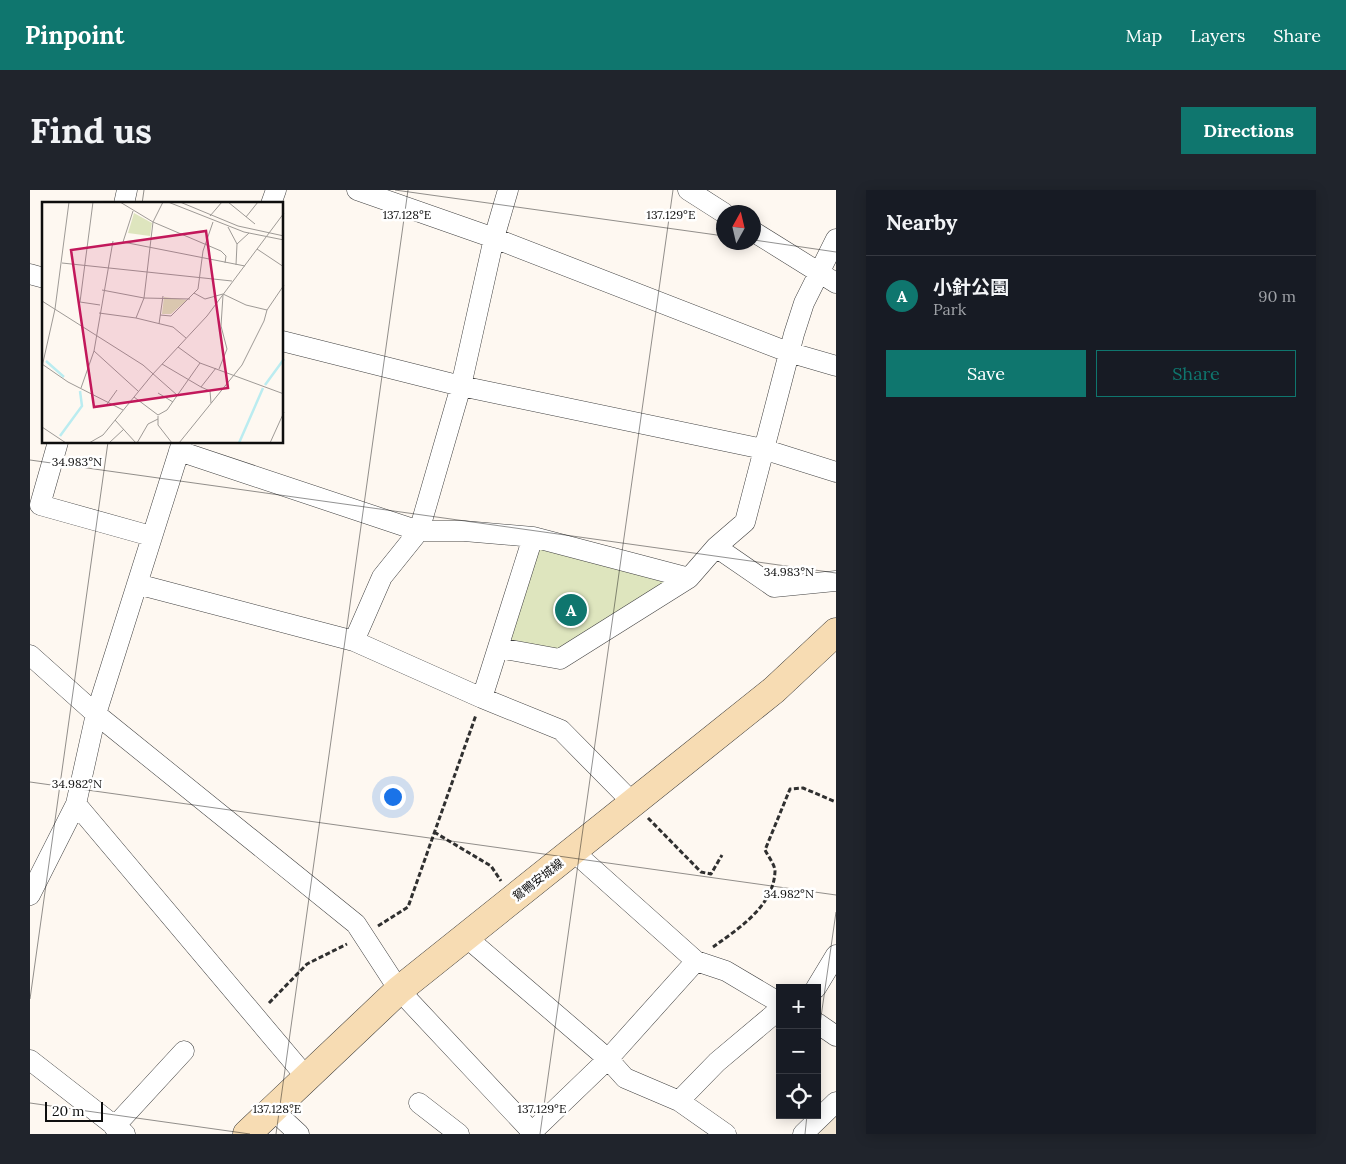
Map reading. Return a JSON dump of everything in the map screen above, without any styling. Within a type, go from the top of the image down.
[{"type":"main road","name":"鴛鴨安城線","points":[[247,1134],[399,990],[574,852],[774,690],[836,632]]},
{"type":"street","points":[[272,202],[276,190]]},
{"type":"street","points":[[357,190],[494,238],[788,352],[836,366]]},
{"type":"street","points":[[354,641],[382,577],[418,532],[461,386],[494,238],[508,190]]},
{"type":"street","points":[[688,190],[716,208]]},
{"type":"street","points":[[761,236],[836,283]]},
{"type":"street","points":[[499,648],[560,659],[689,578],[716,547],[745,522],[788,352],[804,303],[836,239]]},
{"type":"street","points":[[284,342],[461,386],[763,449],[836,472]]},
{"type":"street","points":[[57,444],[40,505],[151,536]]},
{"type":"street","points":[[30,895],[76,804],[96,714],[151,536],[181,447],[418,532],[464,532],[533,537],[689,578]]},
{"type":"street","points":[[482,698],[533,537]]},
{"type":"street","points":[[716,547],[774,587],[836,581]]},
{"type":"street","points":[[137,584],[354,641],[482,698],[561,730],[633,803]]},
{"type":"street","points":[[30,655],[96,714],[356,924],[399,990],[531,1133],[608,1059],[696,961]]},
{"type":"street","points":[[76,804],[307,1078]]},
{"type":"street","points":[[574,852],[696,961],[726,971],[776,1000]]},
{"type":"street","points":[[466,937],[608,1059],[625,1078],[679,1102],[726,1134]]},
{"type":"street","points":[[818,984],[836,955]]},
{"type":"street","points":[[679,1102],[717,1062],[776,1012]]},
{"type":"street","points":[[821,1027],[836,1036]]},
{"type":"street","points":[[30,1060],[120,1130],[184,1051]]},
{"type":"street","points":[[802,1134],[836,1102]]},
{"type":"street","points":[[419,1103],[458,1134]]},
{"type":"street","points":[[273,1110],[299,1134]]},
{"type":"path","points":[[256,1016],[308,964],[364,936],[408,907],[482,698]]},
{"type":"path","points":[[696,961],[755,916],[772,885],[775,869],[765,850],[790,790],[803,788],[836,802]]},
{"type":"path","points":[[633,803],[701,872],[711,874],[722,856]]},
{"type":"path","points":[[434,832],[490,866],[514,899]]},
{"type":"shaded area","points":[[836,1114],[836,1134],[816,1134]]},
{"type":"green space","points":[[538,542],[668,582],[561,651],[509,639]]},
{"type":"place","name":"小針公園","points":[[571,610]]}]
